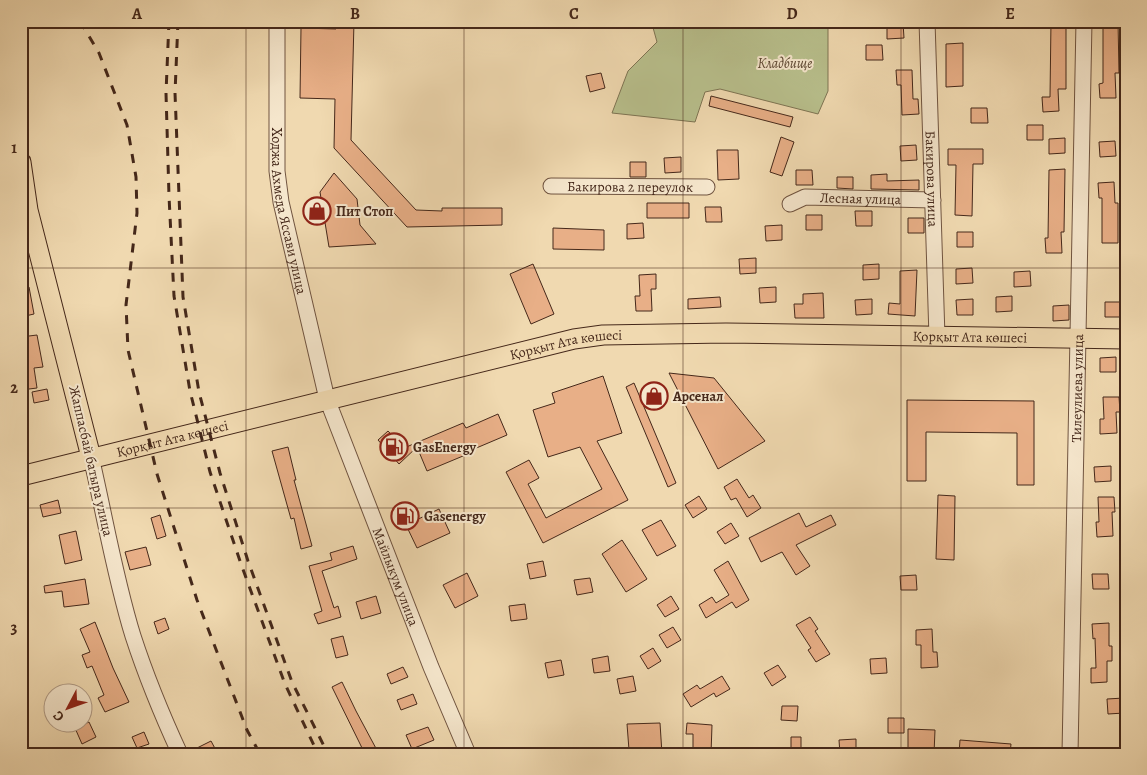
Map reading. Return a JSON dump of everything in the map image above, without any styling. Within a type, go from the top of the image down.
[{"type":"main road","name":"Жаппасбай батыра улица","points":[[21,162],[28,210],[91,457]]},
{"type":"main road","name":"Қорқыт Ата көшесі","points":[[21,476],[91,457],[574,339],[603,336],[726,333],[1126,339]]},
{"type":"street","name":"Ходжа Ахмеда Яссави улица","points":[[277,21],[277,171],[281,202],[327,399]]},
{"type":"street","name":"Бакирова улица","points":[[927,21],[937,337]]},
{"type":"street","name":"Тилеулиева улица","points":[[1070,754],[1084,21]]},
{"type":"street","name":"Бакирова 2 переулок","points":[[551,186],[708,187]]},
{"type":"street","name":"Лесная улица","points":[[790,204],[805,196],[933,200]]},
{"type":"street","name":"Майлыкум улица","points":[[327,399],[431,667],[468,754]]},
{"type":"street","name":"Жаппасбай батыра улица","points":[[91,457],[133,636],[160,711],[180,754]]},
{"type":"green space","name":"Кладбище","points":[[683,21],[828,21],[828,91],[818,114],[720,89],[705,92],[695,122],[612,113],[628,71],[657,42],[652,24],[681,23]]},
{"type":"building","points":[[354,21],[351,140],[416,210],[442,211],[442,208],[502,208],[502,225],[407,227],[334,148],[335,99],[300,98],[301,28],[336,29],[336,23]]},
{"type":"building","points":[[1051,21],[1066,21],[1066,89],[1058,89],[1059,111],[1043,112],[1042,97],[1050,97]]},
{"type":"building","points":[[1103,21],[1118,21],[1119,73],[1115,73],[1116,98],[1100,98],[1099,84],[1103,83]]},
{"type":"building","points":[[887,23],[903,23],[904,38],[887,39]]},
{"type":"building","points":[[963,43],[963,86],[946,87],[946,44]]},
{"type":"building","points":[[866,45],[882,45],[883,60],[866,60]]},
{"type":"building","points":[[896,70],[912,70],[913,99],[918,99],[919,114],[902,115],[901,85],[897,85]]},
{"type":"building","points":[[601,73],[605,88],[590,92],[586,76]]},
{"type":"building","points":[[711,96],[793,117],[790,127],[709,106]]},
{"type":"building","points":[[971,108],[987,108],[988,123],[971,123]]},
{"type":"building","points":[[1027,125],[1043,125],[1043,140],[1027,140]]},
{"type":"building","points":[[781,137],[794,142],[782,176],[770,172]]},
{"type":"building","points":[[1065,138],[1065,153],[1049,154],[1049,139]]},
{"type":"building","points":[[1115,141],[1116,156],[1100,157],[1099,142]]},
{"type":"building","points":[[916,145],[917,160],[901,161],[900,146]]},
{"type":"building","points":[[948,149],[983,149],[983,164],[973,164],[972,216],[955,215],[956,165],[948,165]]},
{"type":"building","points":[[717,150],[738,150],[739,179],[718,180]]},
{"type":"building","points":[[681,157],[681,172],[665,173],[664,158]]},
{"type":"building","points":[[630,162],[646,162],[646,177],[630,177]]},
{"type":"building","points":[[1065,169],[1064,232],[1061,232],[1062,253],[1046,253],[1045,238],[1048,238],[1049,170]]},
{"type":"building","points":[[796,170],[812,170],[813,185],[796,185]]},
{"type":"building","points":[[334,173],[357,199],[360,225],[376,244],[329,247],[320,192]]},
{"type":"building","points":[[887,174],[887,181],[919,180],[919,190],[871,189],[871,175]]},
{"type":"building","points":[[837,177],[853,177],[853,189],[837,188]]},
{"type":"building","points":[[1114,182],[1115,203],[1118,203],[1118,243],[1102,243],[1102,198],[1099,198],[1098,183]]},
{"type":"building","points":[[647,203],[689,203],[689,218],[647,218]]},
{"type":"building","points":[[705,207],[721,207],[722,222],[706,222]]},
{"type":"building","points":[[855,211],[872,211],[872,226],[856,226]]},
{"type":"building","points":[[806,215],[822,215],[822,230],[806,230]]},
{"type":"building","points":[[908,218],[924,218],[924,233],[908,233]]},
{"type":"building","points":[[643,223],[644,238],[627,239],[627,224]]},
{"type":"building","points":[[782,225],[782,240],[766,241],[765,226]]},
{"type":"building","points":[[553,228],[604,230],[604,250],[553,249]]},
{"type":"building","points":[[957,232],[973,232],[973,247],[957,247]]},
{"type":"building","points":[[756,258],[756,273],[740,274],[739,259]]},
{"type":"building","points":[[533,264],[554,314],[531,324],[510,274]]},
{"type":"building","points":[[879,264],[879,279],[863,280],[863,265]]},
{"type":"building","points":[[972,268],[973,283],[956,284],[956,269]]},
{"type":"building","points":[[917,270],[915,316],[888,314],[889,303],[900,304],[900,271]]},
{"type":"building","points":[[1030,271],[1031,286],[1014,287],[1014,272]]},
{"type":"building","points":[[656,274],[656,289],[651,289],[652,311],[636,311],[635,296],[640,296],[639,275]]},
{"type":"building","points":[[29,287],[34,314],[21,317],[21,288]]},
{"type":"building","points":[[776,287],[776,302],[760,303],[759,288]]},
{"type":"building","points":[[823,293],[824,318],[795,318],[794,304],[803,304],[803,294]]},
{"type":"building","points":[[1012,296],[1012,311],[996,312],[996,297]]},
{"type":"building","points":[[720,297],[721,307],[688,309],[688,299]]},
{"type":"building","points":[[872,299],[872,314],[856,315],[855,300]]},
{"type":"building","points":[[973,299],[973,315],[957,315],[956,300]]},
{"type":"building","points":[[1105,302],[1121,302],[1121,317],[1105,317]]},
{"type":"building","points":[[1069,305],[1069,320],[1053,321],[1053,306]]},
{"type":"building","points":[[37,335],[43,367],[34,368],[37,388],[21,390],[21,337]]},
{"type":"building","points":[[1116,357],[1116,372],[1100,372],[1100,358]]},
{"type":"building","points":[[669,373],[714,378],[765,441],[718,469]]},
{"type":"building","points":[[603,376],[622,433],[597,441],[628,500],[543,543],[506,472],[529,460],[539,478],[528,484],[546,518],[602,489],[580,447],[548,457],[533,410],[555,403],[552,393]]},
{"type":"building","points":[[634,383],[676,483],[668,487],[626,387]]},
{"type":"building","points":[[47,389],[49,400],[34,403],[32,392]]},
{"type":"building","points":[[1103,397],[1119,397],[1120,412],[1116,412],[1117,433],[1100,434],[1100,419],[1104,419]]},
{"type":"building","points":[[907,400],[1034,401],[1034,485],[1017,485],[1017,433],[926,432],[926,481],[907,481]]},
{"type":"building","points":[[498,414],[507,435],[427,471],[417,447],[399,464],[378,440],[388,431],[404,448],[463,423],[466,428]]},
{"type":"building","points":[[288,447],[296,480],[294,480],[312,546],[301,549],[294,518],[291,519],[272,451]]},
{"type":"building","points":[[1111,466],[1111,481],[1095,482],[1094,467]]},
{"type":"building","points":[[737,479],[749,498],[753,495],[761,508],[747,517],[736,498],[731,500],[724,487]]},
{"type":"building","points":[[938,495],[955,496],[954,560],[936,559]]},
{"type":"building","points":[[699,496],[707,509],[693,518],[685,505]]},
{"type":"building","points":[[1098,497],[1114,497],[1115,512],[1112,512],[1113,536],[1097,537],[1096,522],[1099,522]]},
{"type":"building","points":[[58,500],[61,513],[43,517],[40,505]]},
{"type":"building","points":[[439,509],[450,533],[417,548],[406,525]]},
{"type":"building","points":[[799,513],[806,527],[831,515],[836,525],[796,545],[810,566],[796,575],[782,552],[761,562],[749,538]]},
{"type":"building","points":[[160,515],[166,536],[157,539],[151,518]]},
{"type":"building","points":[[661,520],[676,546],[657,556],[642,530]]},
{"type":"building","points":[[731,523],[739,536],[725,544],[717,532]]},
{"type":"building","points":[[76,531],[82,560],[65,564],[59,535]]},
{"type":"building","points":[[622,540],[647,579],[626,592],[602,554]]},
{"type":"building","points":[[353,546],[357,559],[322,571],[334,608],[338,606],[341,617],[318,624],[314,614],[322,611],[309,566],[332,560],[330,553]]},
{"type":"building","points":[[146,547],[151,565],[130,570],[125,552]]},
{"type":"building","points":[[543,561],[546,576],[530,579],[527,564]]},
{"type":"building","points":[[728,561],[749,600],[736,608],[732,602],[706,618],[699,605],[712,597],[716,603],[729,595],[714,570]]},
{"type":"building","points":[[467,573],[478,596],[455,608],[443,585]]},
{"type":"building","points":[[1092,574],[1108,574],[1109,589],[1093,589]]},
{"type":"building","points":[[916,575],[917,590],[901,590],[900,576]]},
{"type":"building","points":[[590,578],[593,592],[577,595],[574,580]]},
{"type":"building","points":[[85,579],[89,604],[64,607],[62,591],[45,593],[44,586]]},
{"type":"building","points":[[376,596],[381,613],[361,619],[356,602]]},
{"type":"building","points":[[671,596],[679,609],[665,617],[657,605]]},
{"type":"building","points":[[525,604],[527,619],[511,621],[509,606]]},
{"type":"building","points":[[810,617],[818,629],[815,631],[830,654],[816,662],[808,650],[811,648],[796,625]]},
{"type":"building","points":[[165,618],[169,629],[158,634],[154,622]]},
{"type":"building","points":[[95,622],[129,702],[105,712],[98,698],[104,695],[92,666],[87,668],[82,655],[90,652],[80,629]]},
{"type":"building","points":[[1109,623],[1109,646],[1112,646],[1112,661],[1107,661],[1107,682],[1091,683],[1091,668],[1096,668],[1095,638],[1093,639],[1092,624]]},
{"type":"building","points":[[673,627],[681,640],[667,648],[659,635]]},
{"type":"building","points":[[932,629],[933,652],[937,652],[938,667],[921,668],[921,645],[916,645],[916,630]]},
{"type":"building","points":[[343,636],[348,655],[336,658],[331,639]]},
{"type":"building","points":[[653,648],[661,661],[648,669],[640,656]]},
{"type":"building","points":[[608,656],[610,671],[594,673],[592,659]]},
{"type":"building","points":[[886,658],[887,673],[871,674],[870,659]]},
{"type":"building","points":[[561,660],[564,675],[548,678],[545,663]]},
{"type":"building","points":[[778,665],[786,677],[772,686],[764,673]]},
{"type":"building","points":[[403,667],[408,677],[391,684],[387,674]]},
{"type":"building","points":[[633,676],[636,691],[620,694],[617,679]]},
{"type":"building","points":[[722,676],[730,689],[716,697],[714,693],[691,707],[683,694],[697,685],[700,689]]},
{"type":"building","points":[[342,682],[379,754],[365,754],[332,687]]},
{"type":"building","points":[[413,694],[417,704],[401,710],[397,700]]},
{"type":"building","points":[[1124,698],[1124,713],[1108,714],[1107,699]]},
{"type":"building","points":[[782,706],[798,706],[797,721],[781,720]]},
{"type":"building","points":[[888,718],[904,718],[904,733],[888,733]]},
{"type":"building","points":[[660,723],[662,754],[639,754],[638,750],[629,750],[627,724]]},
{"type":"building","points":[[687,723],[712,725],[711,754],[693,754],[693,734],[686,734]]},
{"type":"building","points":[[428,727],[434,740],[412,749],[406,735]]},
{"type":"building","points":[[92,728],[96,737],[82,744],[77,732],[92,732]]},
{"type":"building","points":[[908,729],[935,730],[934,754],[908,754]]},
{"type":"building","points":[[144,732],[149,744],[137,748],[132,737]]},
{"type":"building","points":[[791,737],[801,737],[801,754],[791,754]]},
{"type":"building","points":[[856,739],[856,754],[840,754],[839,740]]},
{"type":"building","points":[[960,740],[1011,744],[1010,754],[959,754]]},
{"type":"building","points":[[211,741],[218,754],[189,754],[189,752]]},
{"type":"railway","points":[[80,21],[99,53],[127,125],[136,177],[137,213],[126,305],[128,350],[157,474],[197,600],[247,730],[260,754]]},
{"type":"railway","points":[[169,21],[166,93],[174,296],[190,391],[210,472],[241,564],[285,684],[318,754]]},
{"type":"railway","points":[[178,21],[175,93],[183,297],[199,392],[220,473],[248,561],[292,682],[328,754]]},
{"type":"place","name":"Пит Стоп","points":[[317,211]]},
{"type":"place","name":"Арсенал","points":[[654,396]]},
{"type":"place","name":"GasEnergy","points":[[394,447]]},
{"type":"place","name":"Gasenergy","points":[[405,516]]}]
